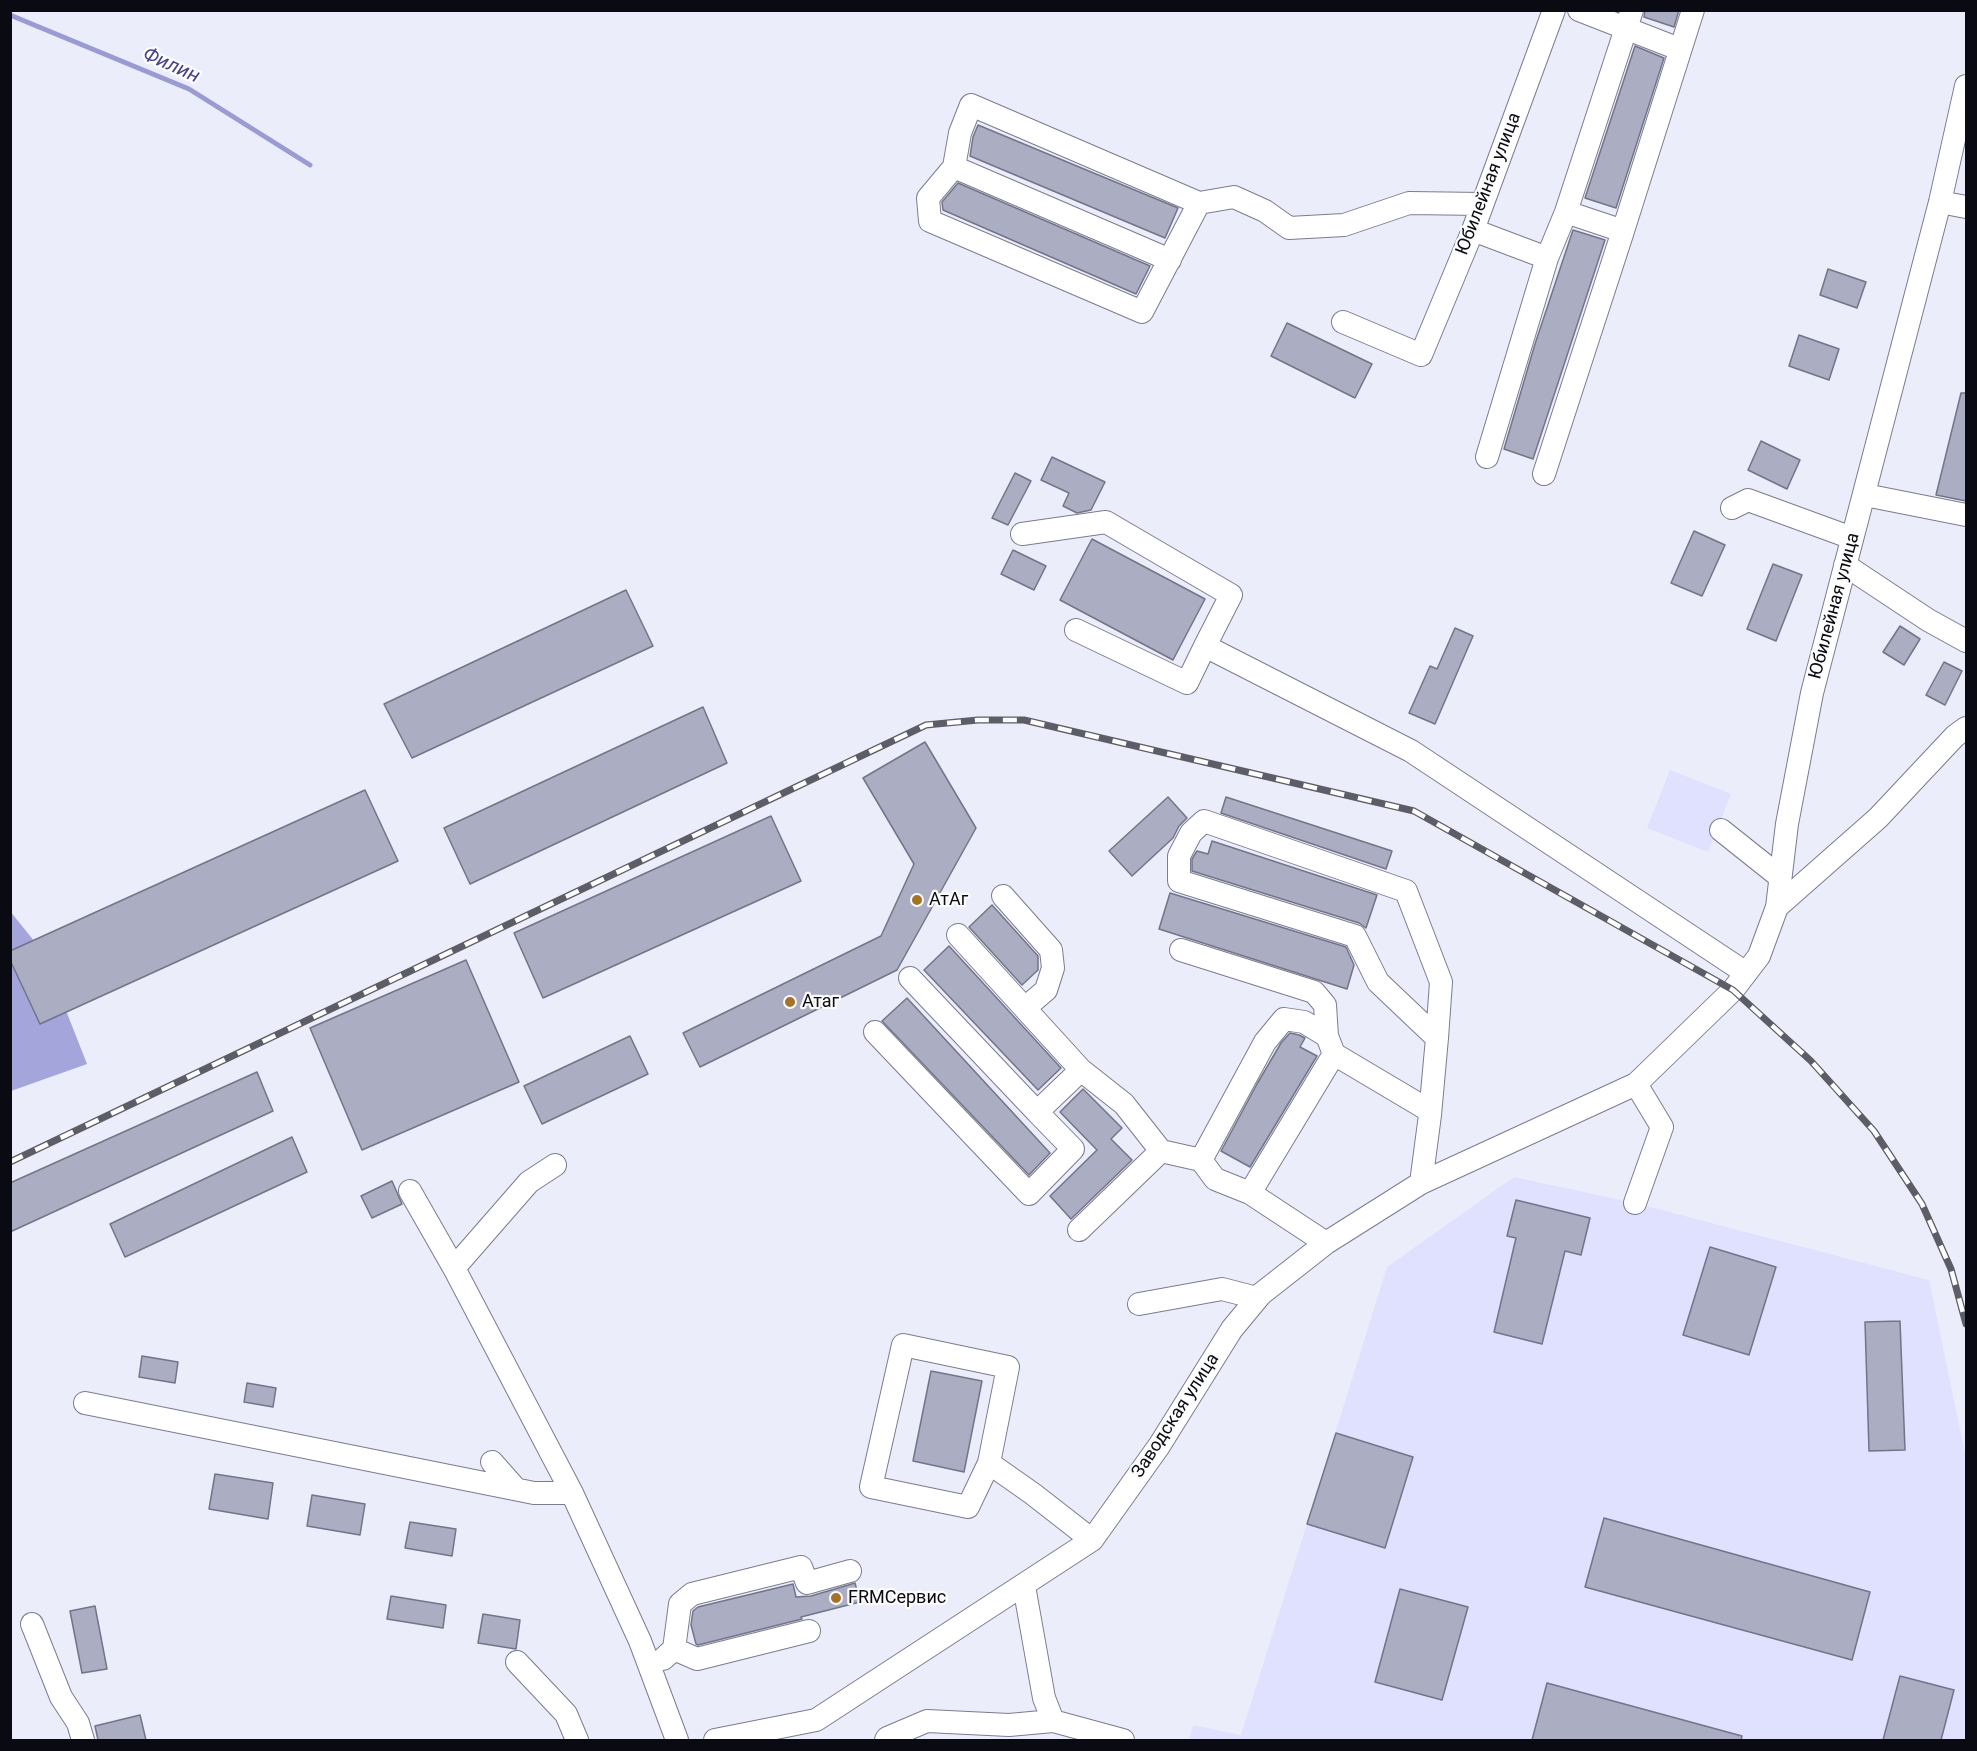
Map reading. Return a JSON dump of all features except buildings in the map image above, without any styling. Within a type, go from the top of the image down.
[{"type":"street","name":"Юбилейная улица","points":[[1342,322],[1421,355],[1473,230],[1554,10]]},
{"type":"street","points":[[1579,10],[1629,20],[1679,49]]},
{"type":"street","points":[[1544,474],[1693,10]]},
{"type":"street","points":[[1487,457],[1547,258],[1566,212],[1629,20]]},
{"type":"street","name":"Юбилейная улица","points":[[1636,1083],[1733,990],[1759,956],[1777,907],[1786,824],[1812,693],[1940,202],[1966,86]]},
{"type":"street","points":[[1199,203],[1142,312],[930,221],[928,198],[954,167],[960,133],[971,105],[1199,203],[1234,197],[1265,211],[1289,228],[1344,225],[1408,203],[1482,204]]},
{"type":"street","points":[[954,167],[1170,260]]},
{"type":"street","points":[[1940,202],[1966,207]]},
{"type":"street","points":[[1566,212],[1623,231]]},
{"type":"street","points":[[1473,230],[1547,258]]},
{"type":"street","points":[[1865,495],[1966,515]]},
{"type":"street","points":[[1732,508],[1748,500],[1852,538]]},
{"type":"street","points":[[1023,534],[1106,522],[1231,595],[1187,683],[1076,630]]},
{"type":"street","points":[[1845,565],[1928,620],[1966,641]]},
{"type":"street","points":[[1205,646],[1411,751],[1746,973]]},
{"type":"street","points":[[1777,907],[1878,818],[1955,736],[1966,728]]},
{"type":"street","points":[[1420,1183],[1430,1111],[1437,1038],[1442,982],[1406,891],[1204,821],[1191,833],[1179,856],[1179,881],[1355,936],[1378,982],[1437,1038]]},
{"type":"street","points":[[1721,830],[1780,877]]},
{"type":"street","points":[[1003,896],[1051,950],[1053,968],[1046,990],[1025,1008]]},
{"type":"street","points":[[957,935],[1081,1070],[1124,1104],[1161,1151],[1201,1160],[1215,1179],[1250,1193],[1326,1243]]},
{"type":"street","points":[[1181,950],[1314,992],[1325,1005],[1331,1045],[1250,1193]]},
{"type":"street","points":[[874,1032],[1029,1194],[1073,1149],[910,978]]},
{"type":"street","points":[[1201,1160],[1265,1042],[1284,1019],[1304,1022],[1331,1045],[1430,1111]]},
{"type":"street","points":[[1037,1112],[1081,1070]]},
{"type":"street","points":[[1635,1203],[1662,1127],[1636,1083]]},
{"type":"street","name":"Заводская улица","points":[[715,1740],[816,1720],[1092,1540],[1159,1446],[1232,1329],[1257,1298],[1326,1243],[1420,1183],[1636,1083]]},
{"type":"street","points":[[1080,1230],[1161,1151]]},
{"type":"street","points":[[454,1268],[529,1182],[555,1165]]},
{"type":"street","points":[[410,1191],[454,1268],[572,1493],[640,1641],[677,1740]]},
{"type":"street","points":[[1139,1304],[1222,1289],[1257,1298]]},
{"type":"street","points":[[903,1345],[1008,1367],[989,1463],[968,1507],[871,1487],[903,1345]]},
{"type":"street","points":[[85,1403],[534,1493],[572,1493]]},
{"type":"street","points":[[492,1461],[515,1488]]},
{"type":"street","points":[[989,1463],[1092,1540]]},
{"type":"street","points":[[651,1670],[674,1649],[680,1604],[692,1594],[801,1567],[807,1583],[849,1571]]},
{"type":"street","points":[[1024,1586],[1044,1698],[1053,1721]]},
{"type":"street","points":[[32,1624],[61,1696],[78,1723],[83,1740]]},
{"type":"street","points":[[674,1649],[697,1659],[809,1631]]},
{"type":"street","points":[[517,1662],[566,1714],[577,1740]]},
{"type":"street","points":[[885,1740],[927,1721],[1009,1725],[1053,1721],[1123,1740]]},
{"type":"shaded area","points":[[1670,770],[1731,794],[1708,852],[1647,828]]},
{"type":"shaded area","points":[[10,911],[43,952],[87,1064],[11,1091]]},
{"type":"shaded area","points":[[1514,1177],[1635,1203],[1929,1280],[1966,1458],[1966,1740],[1189,1740],[1193,1725],[1241,1735],[1387,1267]]},
{"type":"waterway","name":"Филин","points":[[10,15],[189,89],[310,165]]},
{"type":"railway","points":[[10,1162],[926,725],[978,720],[1024,720],[1414,811],[1733,990],[1811,1061],[1874,1131],[1922,1204],[1951,1269],[1966,1324]]},
{"type":"place","name":"АтАг","points":[[917,900]]},
{"type":"place","name":"Атаг","points":[[790,1002]]},
{"type":"place","name":"FRMСервис","points":[[836,1598]]}]
